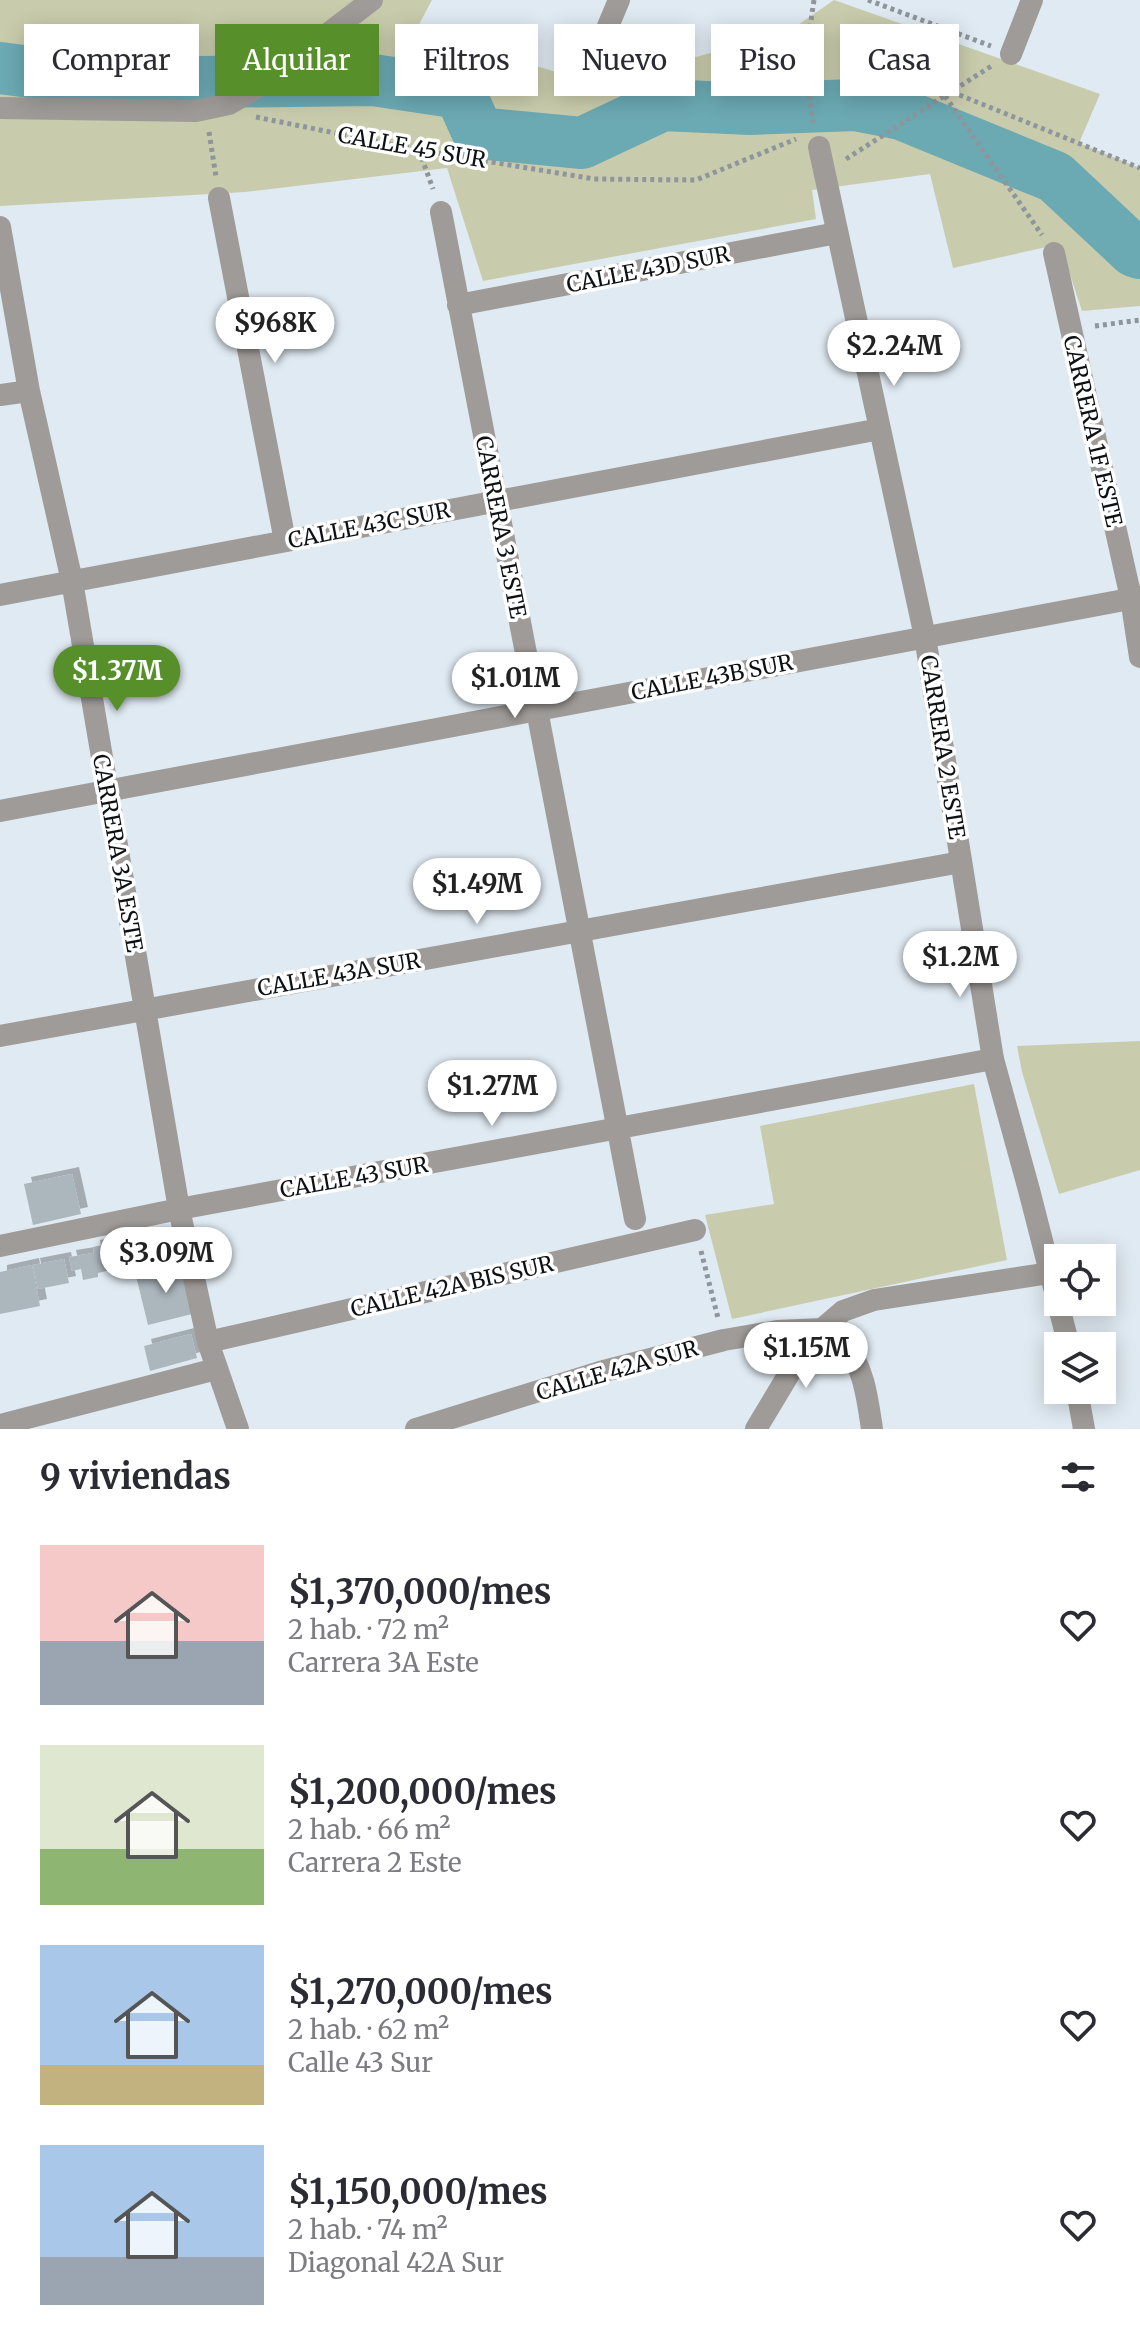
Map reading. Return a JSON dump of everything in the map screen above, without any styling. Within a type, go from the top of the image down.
[{"type":"street","points":[[0,108],[196,111],[229,104],[258,87],[372,0]]},
{"type":"street","points":[[609,24],[619,0]]},
{"type":"street","points":[[1011,54],[1032,0]]},
{"type":"street","name":"CARRERA 2 ESTE","points":[[812,138],[824,172],[925,637],[993,1059],[1044,1250]]},
{"type":"street","points":[[219,198],[285,541]]},
{"type":"street","name":"CARRERA 3 ESTE","points":[[441,212],[635,1219]]},
{"type":"street","name":"CARRERA 3A ESTE","points":[[0,227],[29,391],[72,581],[179,1209],[208,1342],[238,1429]]},
{"type":"street","name":"CALLE 43D SUR","points":[[458,305],[837,233]]},
{"type":"street","name":"CARRERA 1F ESTE","points":[[1054,253],[1135,598],[1140,657]]},
{"type":"street","points":[[0,395],[29,391]]},
{"type":"street","name":"CALLE 43C SUR","points":[[0,595],[880,429]]},
{"type":"street","name":"CALLE 43B SUR","points":[[0,811],[1135,598]]},
{"type":"street","name":"CALLE 43A SUR","points":[[0,1036],[961,862]]},
{"type":"street","name":"CALLE 43 SUR","points":[[0,1246],[179,1209],[993,1059]]},
{"type":"street","name":"CALLE 42A BIS SUR","points":[[208,1342],[695,1230]]},
{"type":"street","points":[[756,1429],[789,1374],[822,1329],[843,1311],[874,1300],[1044,1274]]},
{"type":"street","points":[[822,1329],[843,1342],[854,1357],[867,1396],[872,1429]]},
{"type":"street","name":"CALLE 42A SUR","points":[[416,1429],[600,1372],[724,1340],[777,1331],[822,1329]]},
{"type":"street","points":[[0,1425],[216,1369]]},
{"type":"street","points":[[1080,1404],[1084,1429]]},
{"type":"path","points":[[812,138],[808,39],[814,0]]},
{"type":"path","points":[[868,0],[1011,54]]},
{"type":"path","points":[[959,87],[1011,54]]},
{"type":"path","points":[[959,95],[1140,168]]},
{"type":"path","points":[[824,172],[945,96],[1054,253]]},
{"type":"path","points":[[209,109],[219,198]]},
{"type":"path","name":"CALLE 45 SUR","points":[[209,109],[419,150],[594,179],[696,180],[812,138]]},
{"type":"path","points":[[419,150],[441,212]]},
{"type":"path","points":[[1071,329],[1140,320]]},
{"type":"path","points":[[695,1230],[724,1340]]},
{"type":"green space","points":[[0,0],[432,0],[419,24],[395,24],[395,96],[538,96],[538,67],[554,71],[554,96],[695,96],[695,57],[711,53],[711,96],[824,96],[824,24],[800,24],[834,0],[902,24],[840,24],[840,96],[959,96],[959,44],[1100,94],[1079,143],[1140,168],[1140,306],[1082,311],[1060,244],[953,268],[930,174],[812,190],[816,219],[483,281],[447,168],[245,192],[0,206]]},
{"type":"green space","points":[[1140,1041],[1140,1170],[1059,1194],[1017,1046]]},
{"type":"green space","points":[[974,1084],[1007,1260],[732,1319],[705,1215],[774,1204],[760,1126]]},
{"type":"building","points":[[72,1174],[81,1214],[33,1225],[24,1184]]},
{"type":"building","points":[[129,1240],[133,1263],[114,1266],[115,1269],[98,1273],[98,1277],[83,1280],[81,1269],[72,1271],[69,1257],[94,1253],[93,1247]]},
{"type":"building","points":[[64,1259],[69,1283],[38,1289],[33,1265]]},
{"type":"building","points":[[183,1264],[196,1313],[148,1325],[136,1276]]},
{"type":"building","points":[[32,1265],[40,1306],[0,1314],[0,1272]]},
{"type":"building","points":[[191,1334],[197,1358],[150,1371],[144,1346]]},
{"type":"waterway","points":[[0,68],[61,76],[202,82],[373,80],[460,93],[478,133],[582,143],[663,105],[750,109],[855,105],[901,114],[1055,177],[1134,251],[1140,253]]}]
